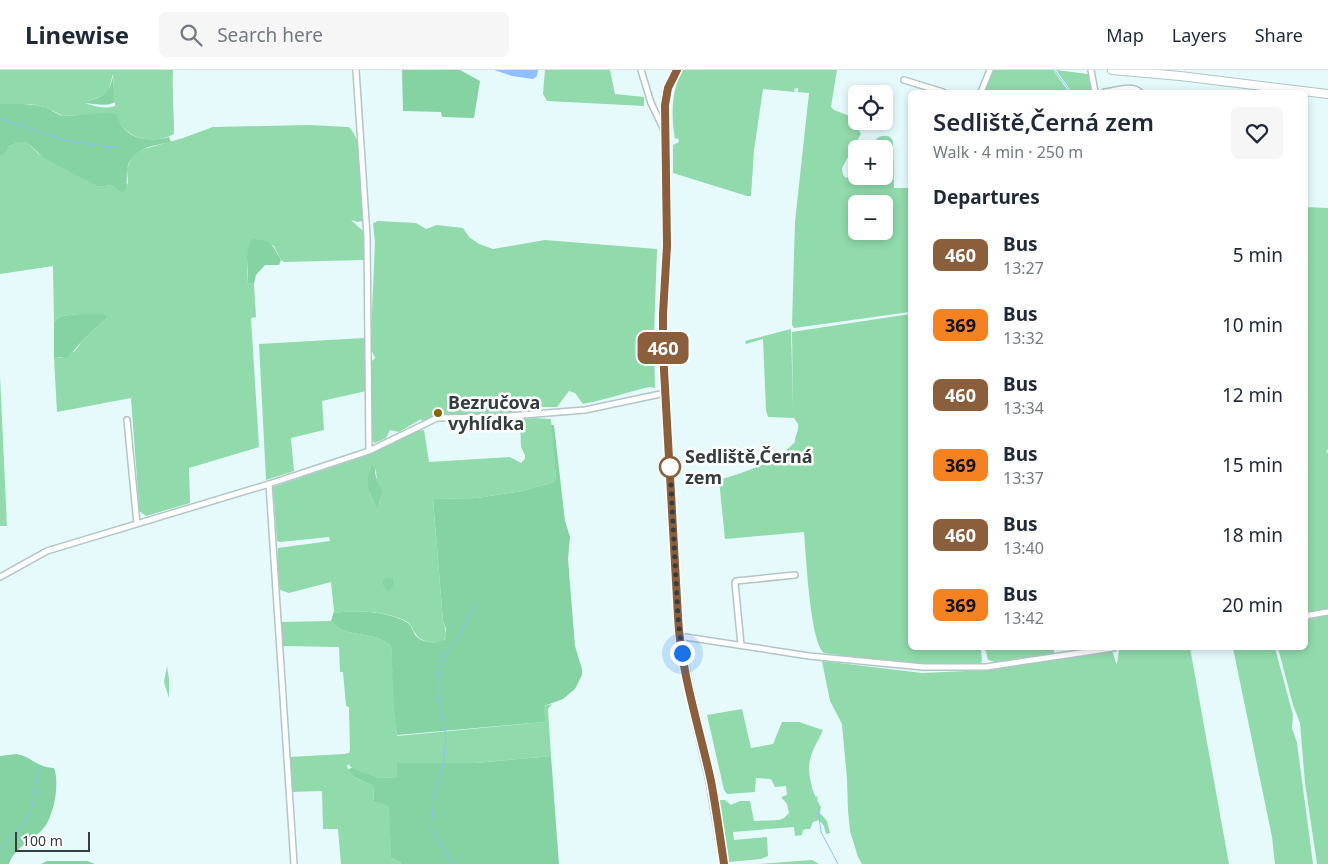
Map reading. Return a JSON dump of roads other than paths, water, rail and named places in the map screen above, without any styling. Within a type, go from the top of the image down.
[{"type":"main road","points":[[677,70],[665,99],[667,246],[663,333],[679,636],[710,781],[724,864]]},
{"type":"main road","points":[[1112,70],[1172,73],[1298,90]]},
{"type":"main road","points":[[1308,91],[1328,94]]},
{"type":"street","points":[[356,70],[367,245],[369,451]]},
{"type":"street","points":[[641,70],[651,103],[664,131]]},
{"type":"street","points":[[982,90],[990,70]]},
{"type":"street","points":[[1091,70],[1095,90]]},
{"type":"street","points":[[904,80],[936,90]]},
{"type":"street","points":[[1118,90],[1130,88],[1137,90]]},
{"type":"street","points":[[0,577],[47,551],[269,484],[369,451],[437,418],[497,417],[586,410],[665,393]]},
{"type":"street","points":[[127,420],[137,524]]},
{"type":"street","points":[[269,484],[294,864]]},
{"type":"street","points":[[741,646],[736,581],[795,576]]},
{"type":"street","points":[[1308,615],[1328,612]]},
{"type":"street","points":[[679,636],[830,658],[924,667],[986,667],[1100,650]]},
{"type":"water","points":[[494,70],[538,70],[537,76],[533,79],[512,76]]},
{"type":"waterway","points":[[1054,70],[1069,90]]},
{"type":"waterway","points":[[0,119],[64,140],[117,147]]},
{"type":"waterway","points":[[451,864],[448,855],[431,829],[434,798],[444,759],[446,736],[438,697],[438,674],[445,654],[460,634],[475,603]]},
{"type":"waterway","points":[[0,849],[31,813],[40,766]]},
{"type":"waterway","points":[[818,810],[821,832],[838,864]]},
{"type":"place","name":"Bezručova vyhlídka","points":[[438,413]]},
{"type":"place","name":"Sedliště,Černá zem","points":[[670,467]]}]
